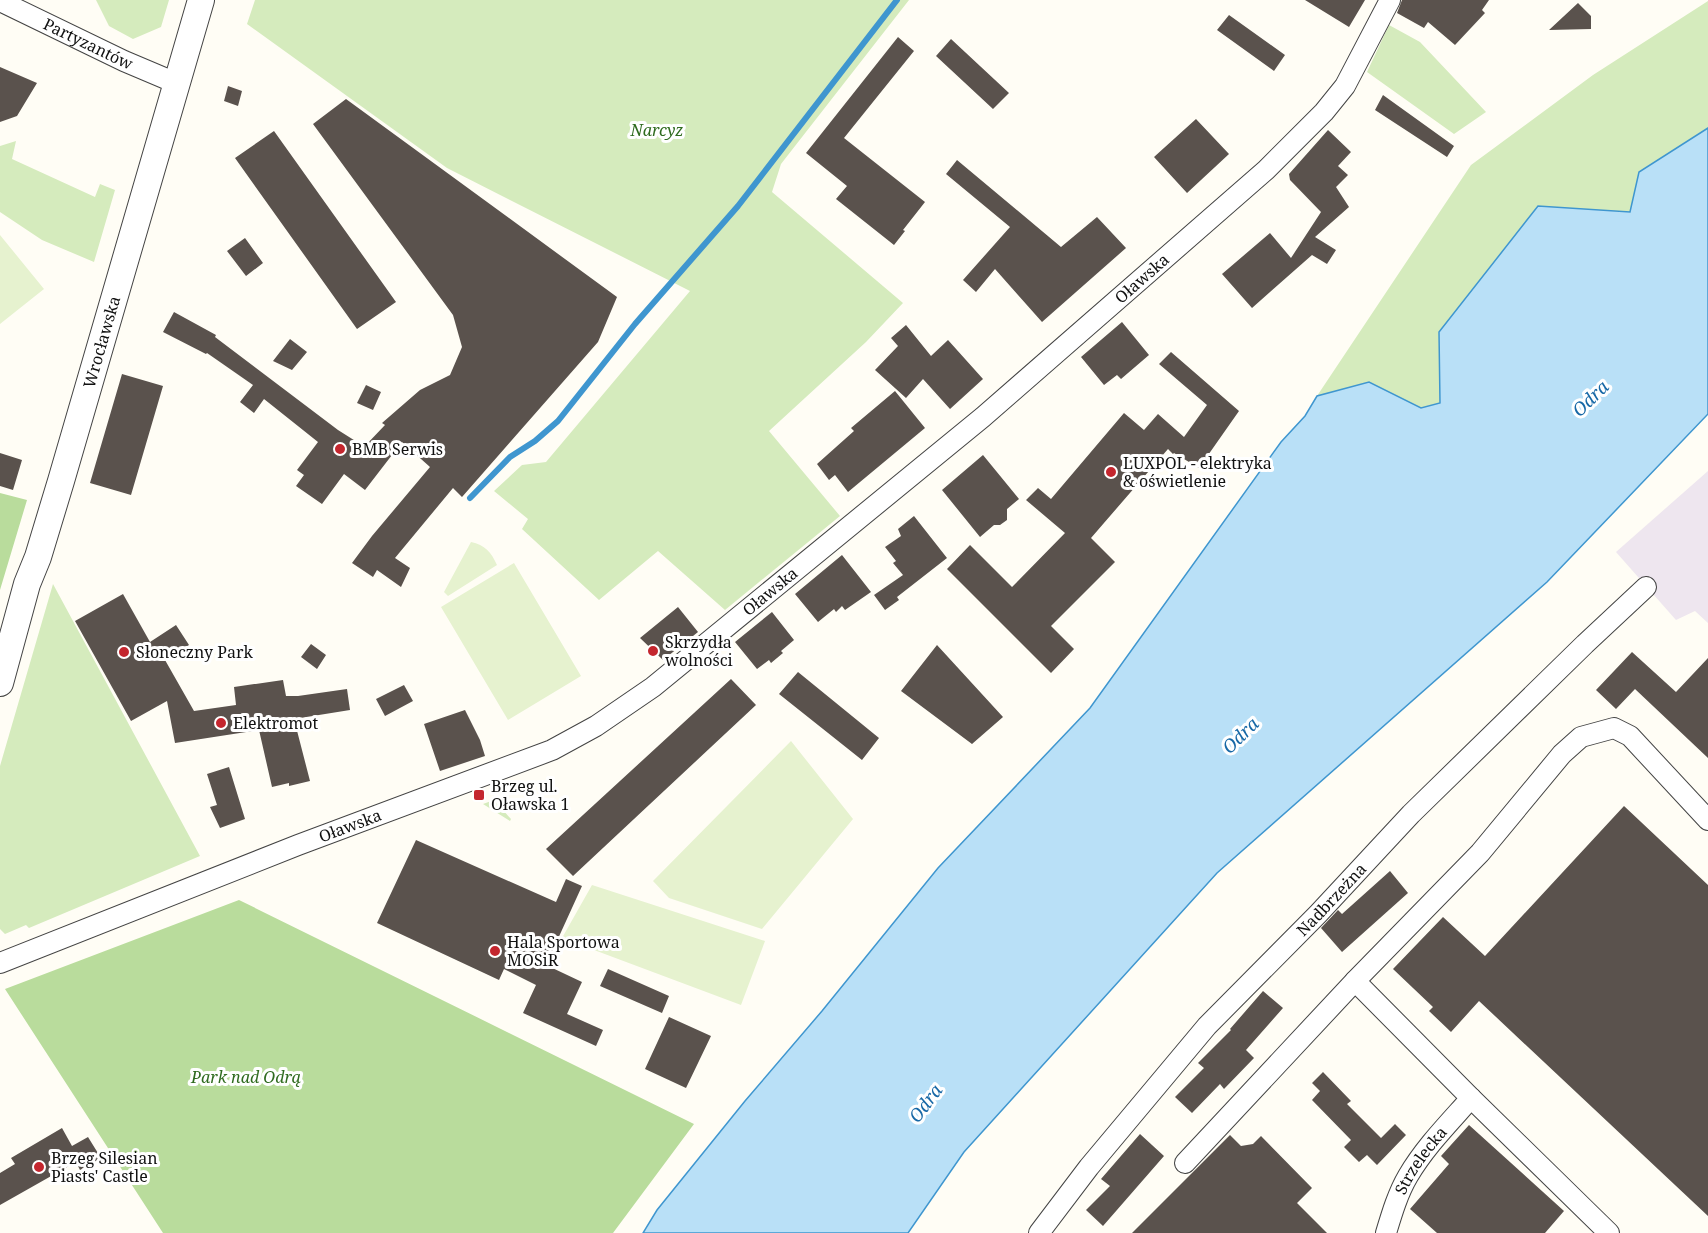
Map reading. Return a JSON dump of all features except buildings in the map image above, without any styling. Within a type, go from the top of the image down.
[{"type":"street","name":"Wrocławska","points":[[0,683],[27,584],[38,557],[61,481],[201,0]]},
{"type":"street","name":"Oławska","points":[[0,963],[298,845],[552,750],[596,726],[653,687],[983,417],[1266,170],[1324,112],[1345,86],[1390,0]]},
{"type":"street","name":"Partyzantów","points":[[0,1],[124,61],[176,83]]},
{"type":"street","name":"Nadbrzeżna","points":[[1039,1233],[1089,1167],[1207,1026],[1318,914],[1411,814],[1646,587]]},
{"type":"street","points":[[1185,1163],[1355,981],[1480,853],[1562,754],[1581,737],[1614,728],[1630,736],[1708,820]]},
{"type":"street","points":[[1355,981],[1610,1233]]},
{"type":"street","name":"Strzelecka","points":[[1386,1233],[1394,1207],[1408,1176],[1438,1135],[1471,1098]]},
{"type":"shaded area","points":[[1708,471],[1708,623],[1695,611],[1676,620],[1616,552]]},
{"type":"green space","points":[[96,0],[169,0],[161,27],[133,39],[109,26]]},
{"type":"green space","name":"Narcyz","points":[[255,0],[909,0],[781,164],[772,192],[903,303],[866,342],[769,431],[840,516],[725,610],[658,551],[599,600],[522,529],[528,519],[494,491],[522,465],[546,462],[690,291],[447,168],[247,24]]},
{"type":"green space","points":[[1708,1],[1708,128],[1639,172],[1630,212],[1439,332],[1440,403],[1421,408],[1369,382],[1317,396],[1471,165],[1593,75]]},
{"type":"green space","points":[[1389,25],[1420,42],[1486,112],[1454,134],[1367,72]]},
{"type":"green space","points":[[16,141],[12,159],[95,197],[100,184],[115,190],[94,262],[42,240],[0,212],[0,146]]},
{"type":"green space","points":[[0,235],[44,289],[0,324]]},
{"type":"green space","points":[[0,493],[27,500],[0,590]]},
{"type":"green space","points":[[471,542],[487,550],[497,565],[448,596],[444,592]]},
{"type":"green space","points":[[514,563],[581,676],[508,720],[441,607]]},
{"type":"green space","points":[[53,584],[200,856],[29,928],[26,925],[5,934],[0,929],[0,766]]},
{"type":"green space","points":[[791,741],[853,819],[762,929],[669,898],[653,881]]},
{"type":"green space","points":[[494,800],[511,819],[510,821],[483,804]]},
{"type":"green space","points":[[592,885],[765,941],[741,1005],[562,938]]},
{"type":"green space","name":"Park nad Odrą","points":[[239,900],[694,1124],[613,1233],[163,1233],[5,989]]},
{"type":"water","name":"Odra","points":[[1708,128],[1708,414],[1547,582],[1217,873],[964,1152],[908,1233],[643,1233],[657,1210],[745,1101],[822,1011],[938,868],[1090,708],[1281,442],[1305,416],[1317,396],[1369,382],[1421,408],[1440,403],[1439,332],[1538,206],[1630,212],[1639,172]]},
{"type":"waterway","points":[[470,498],[510,457],[535,441],[558,421],[635,324],[738,206],[897,0]]},
{"type":"place","name":"BMB Serwis","points":[[340,449]]},
{"type":"place","name":"LUXPOL - elektryka & oświetlenie","points":[[1111,472]]},
{"type":"place","name":"Skrzydła wolności","points":[[653,651]]},
{"type":"place","name":"Słoneczny Park","points":[[124,652]]},
{"type":"place","name":"Elektromot","points":[[221,723]]},
{"type":"place","name":"Brzeg ul. Oławska 1","points":[[479,795]]},
{"type":"place","name":"Hala Sportowa MOSiR","points":[[495,951]]},
{"type":"place","name":"Brzeg Silesian Piasts' Castle","points":[[39,1167]]}]
